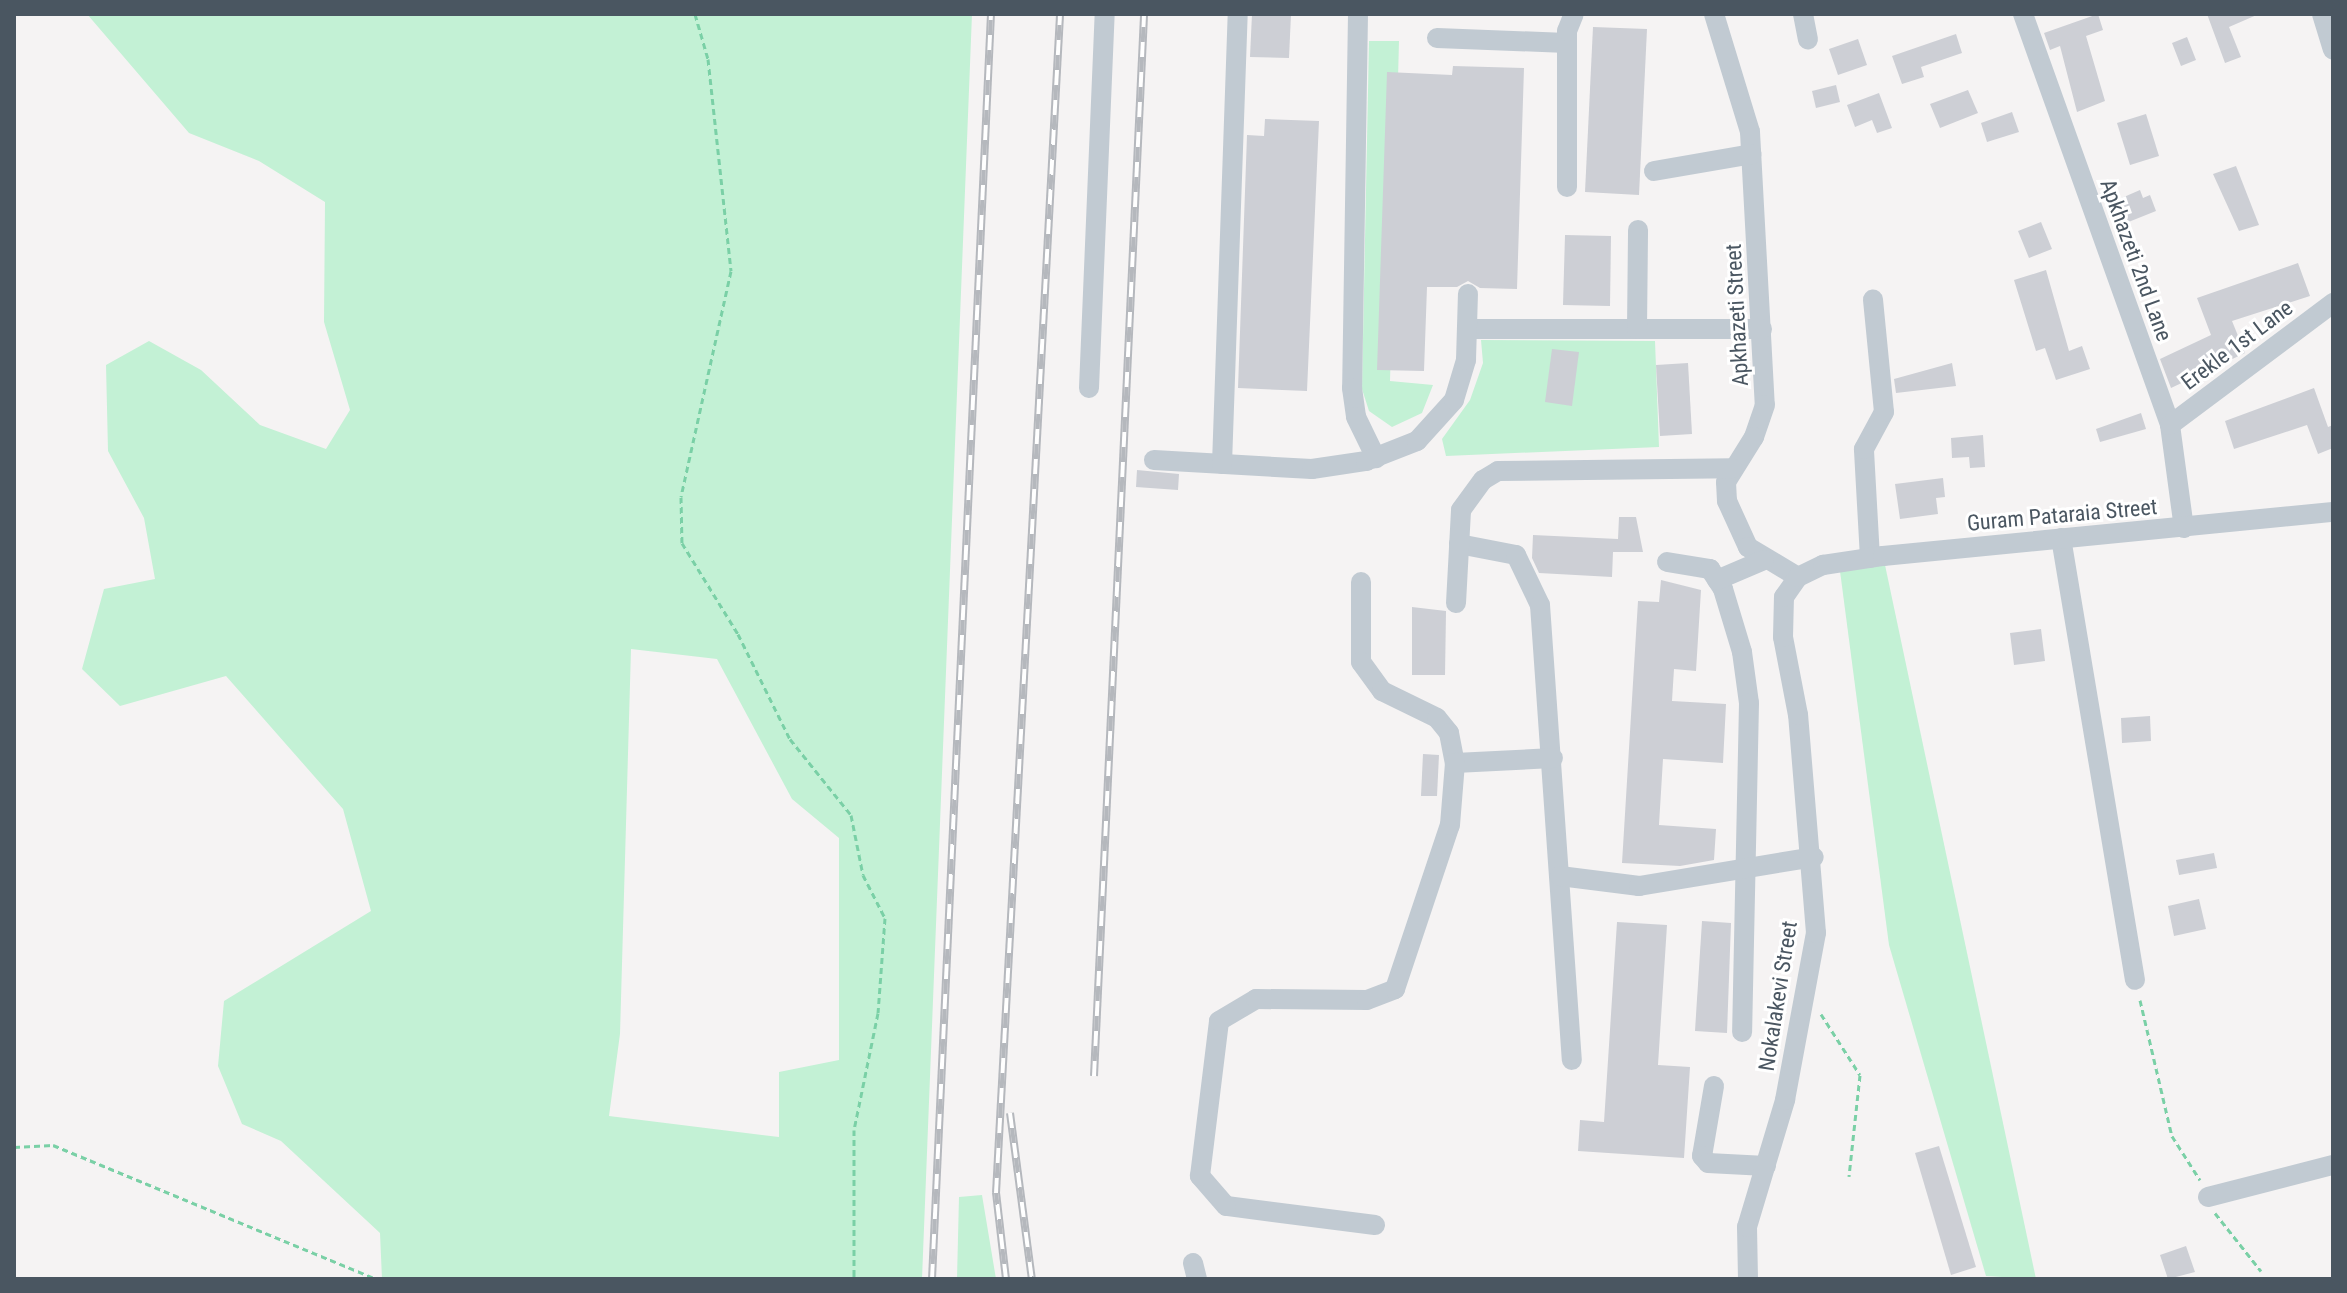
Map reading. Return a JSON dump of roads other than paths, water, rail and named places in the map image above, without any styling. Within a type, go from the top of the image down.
[{"type":"street","points":[[1089,388],[1105,14]]},
{"type":"street","points":[[1222,464],[1238,14]]},
{"type":"street","points":[[1358,14],[1352,388],[1356,417],[1376,458]]},
{"type":"street","points":[[1567,187],[1567,43],[1574,14]]},
{"type":"street","name":"Apkhazeti Street","points":[[1714,14],[1733,64],[1752,154],[1762,329],[1765,405],[1754,437],[1732,468]]},
{"type":"street","points":[[1803,14],[1808,40]]},
{"type":"street","name":"Apkhazeti 2nd Lane","points":[[2023,14],[2170,425],[2184,528]]},
{"type":"street","points":[[2322,14],[2333,49]]},
{"type":"street","points":[[1437,38],[1567,43]]},
{"type":"street","points":[[1654,171],[1752,154]]},
{"type":"street","points":[[1637,329],[1638,230]]},
{"type":"street","points":[[1154,460],[1312,469],[1376,458],[1417,441],[1454,400],[1467,329],[1468,294]]},
{"type":"street","points":[[1870,558],[1864,449],[1884,412],[1873,300]]},
{"type":"street","name":"Erekle 1st Lane","points":[[2170,425],[2333,303]]},
{"type":"street","points":[[1467,329],[1762,329]]},
{"type":"street","points":[[1456,603],[1459,544],[1466,497],[1498,471],[1732,468],[1727,501],[1748,547],[1764,560],[1798,577]]},
{"type":"street","name":"Guram Pataraia Street","points":[[1798,577],[1823,565],[1870,558],[2333,512]]},
{"type":"street","points":[[2061,538],[2135,980]]},
{"type":"street","points":[[1459,544],[1516,555],[1532,584],[1545,632],[1572,1060]]},
{"type":"street","points":[[1717,580],[1764,560]]},
{"type":"street","points":[[1667,562],[1710,569],[1717,580],[1736,626],[1749,703],[1741,871],[1742,1032]]},
{"type":"street","name":"Nokalakevi Street","points":[[1748,1279],[1747,1227],[1785,1100],[1803,987],[1816,933],[1814,857],[1783,637],[1784,597],[1798,577]]},
{"type":"street","points":[[1361,582],[1361,662],[1382,691],[1437,718],[1449,733],[1455,763],[1450,825],[1395,989],[1367,1000],[1256,999],[1219,1021],[1200,1176],[1226,1206],[1375,1225]]},
{"type":"street","points":[[1455,763],[1553,758]]},
{"type":"street","points":[[1560,876],[1639,886],[1814,857]]},
{"type":"street","points":[[1714,1086],[1702,1156],[1708,1163],[1766,1166]]},
{"type":"street","points":[[2208,1197],[2333,1165]]},
{"type":"railway","points":[[932,1279],[991,14]]},
{"type":"railway","points":[[1006,1279],[996,1193],[1060,14]]},
{"type":"railway","points":[[1094,1076],[1144,14]]},
{"type":"railway","points":[[1010,1113],[1032,1279]]}]
